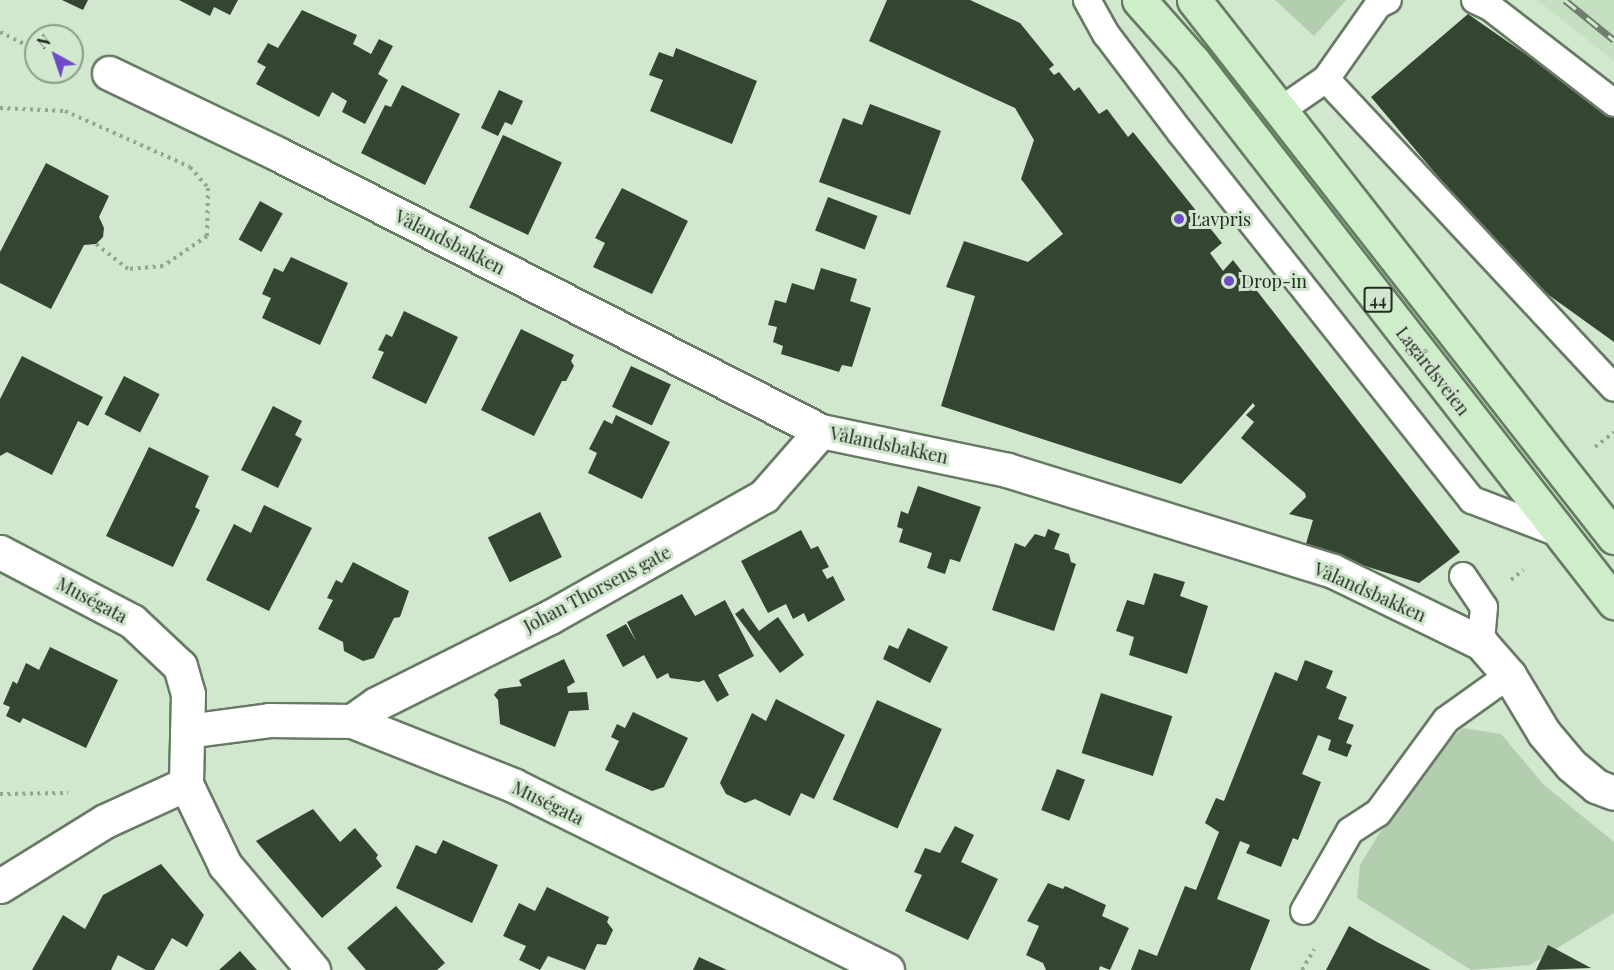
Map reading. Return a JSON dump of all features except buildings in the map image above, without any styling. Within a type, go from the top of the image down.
[{"type":"main road","name":"Lagårdsveien","points":[[1138,0],[1193,61],[1558,533],[1614,602]]},
{"type":"main road","name":"44","points":[[1194,0],[1614,537]]},
{"type":"street","name":"Vålandsbakken","points":[[109,74],[278,154],[821,431],[1007,470],[1333,571],[1481,644],[1509,675],[1544,733],[1571,765],[1596,786],[1614,793]]},
{"type":"street","name":"Johan Thorsens gate","points":[[352,721],[376,704],[550,616],[764,496],[821,431]]},
{"type":"street","name":"Muségata","points":[[0,552],[132,621],[180,666],[188,694],[186,784]]},
{"type":"street","name":"Muségata","points":[[187,731],[269,720],[352,721],[515,786],[887,970]]},
{"type":"street","points":[[0,886],[105,820],[186,784],[225,866],[313,970]]},
{"type":"lane","points":[[1087,0],[1106,34],[1181,133],[1472,500],[1558,533]]},
{"type":"lane","points":[[1281,110],[1326,79],[1378,5],[1388,0]]},
{"type":"lane","points":[[1475,0],[1490,7],[1614,103]]},
{"type":"lane","points":[[1326,79],[1614,388]]},
{"type":"lane","points":[[1463,576],[1484,607],[1481,644]]},
{"type":"lane","points":[[1304,911],[1350,831],[1378,813],[1446,720],[1509,675]]},
{"type":"path","points":[[0,32],[24,44]]},
{"type":"path","points":[[0,108],[65,111],[190,167],[208,189],[207,236],[163,266],[128,269],[96,244]]},
{"type":"path","points":[[1593,449],[1614,432]]},
{"type":"path","points":[[0,794],[79,793]]},
{"type":"shaded area","points":[[1275,0],[1346,0],[1314,36]]},
{"type":"shaded area","points":[[1537,0],[1614,0],[1614,61]]},
{"type":"shaded area","points":[[1463,728],[1501,734],[1543,784],[1614,842],[1614,913],[1530,965],[1471,970],[1357,898],[1360,865],[1388,819],[1432,758]]},
{"type":"railway","points":[[1565,0],[1614,40]]},
{"type":"place","name":"Lavpris","points":[[1179,219]]},
{"type":"place","name":"Drop-in","points":[[1229,281]]}]
